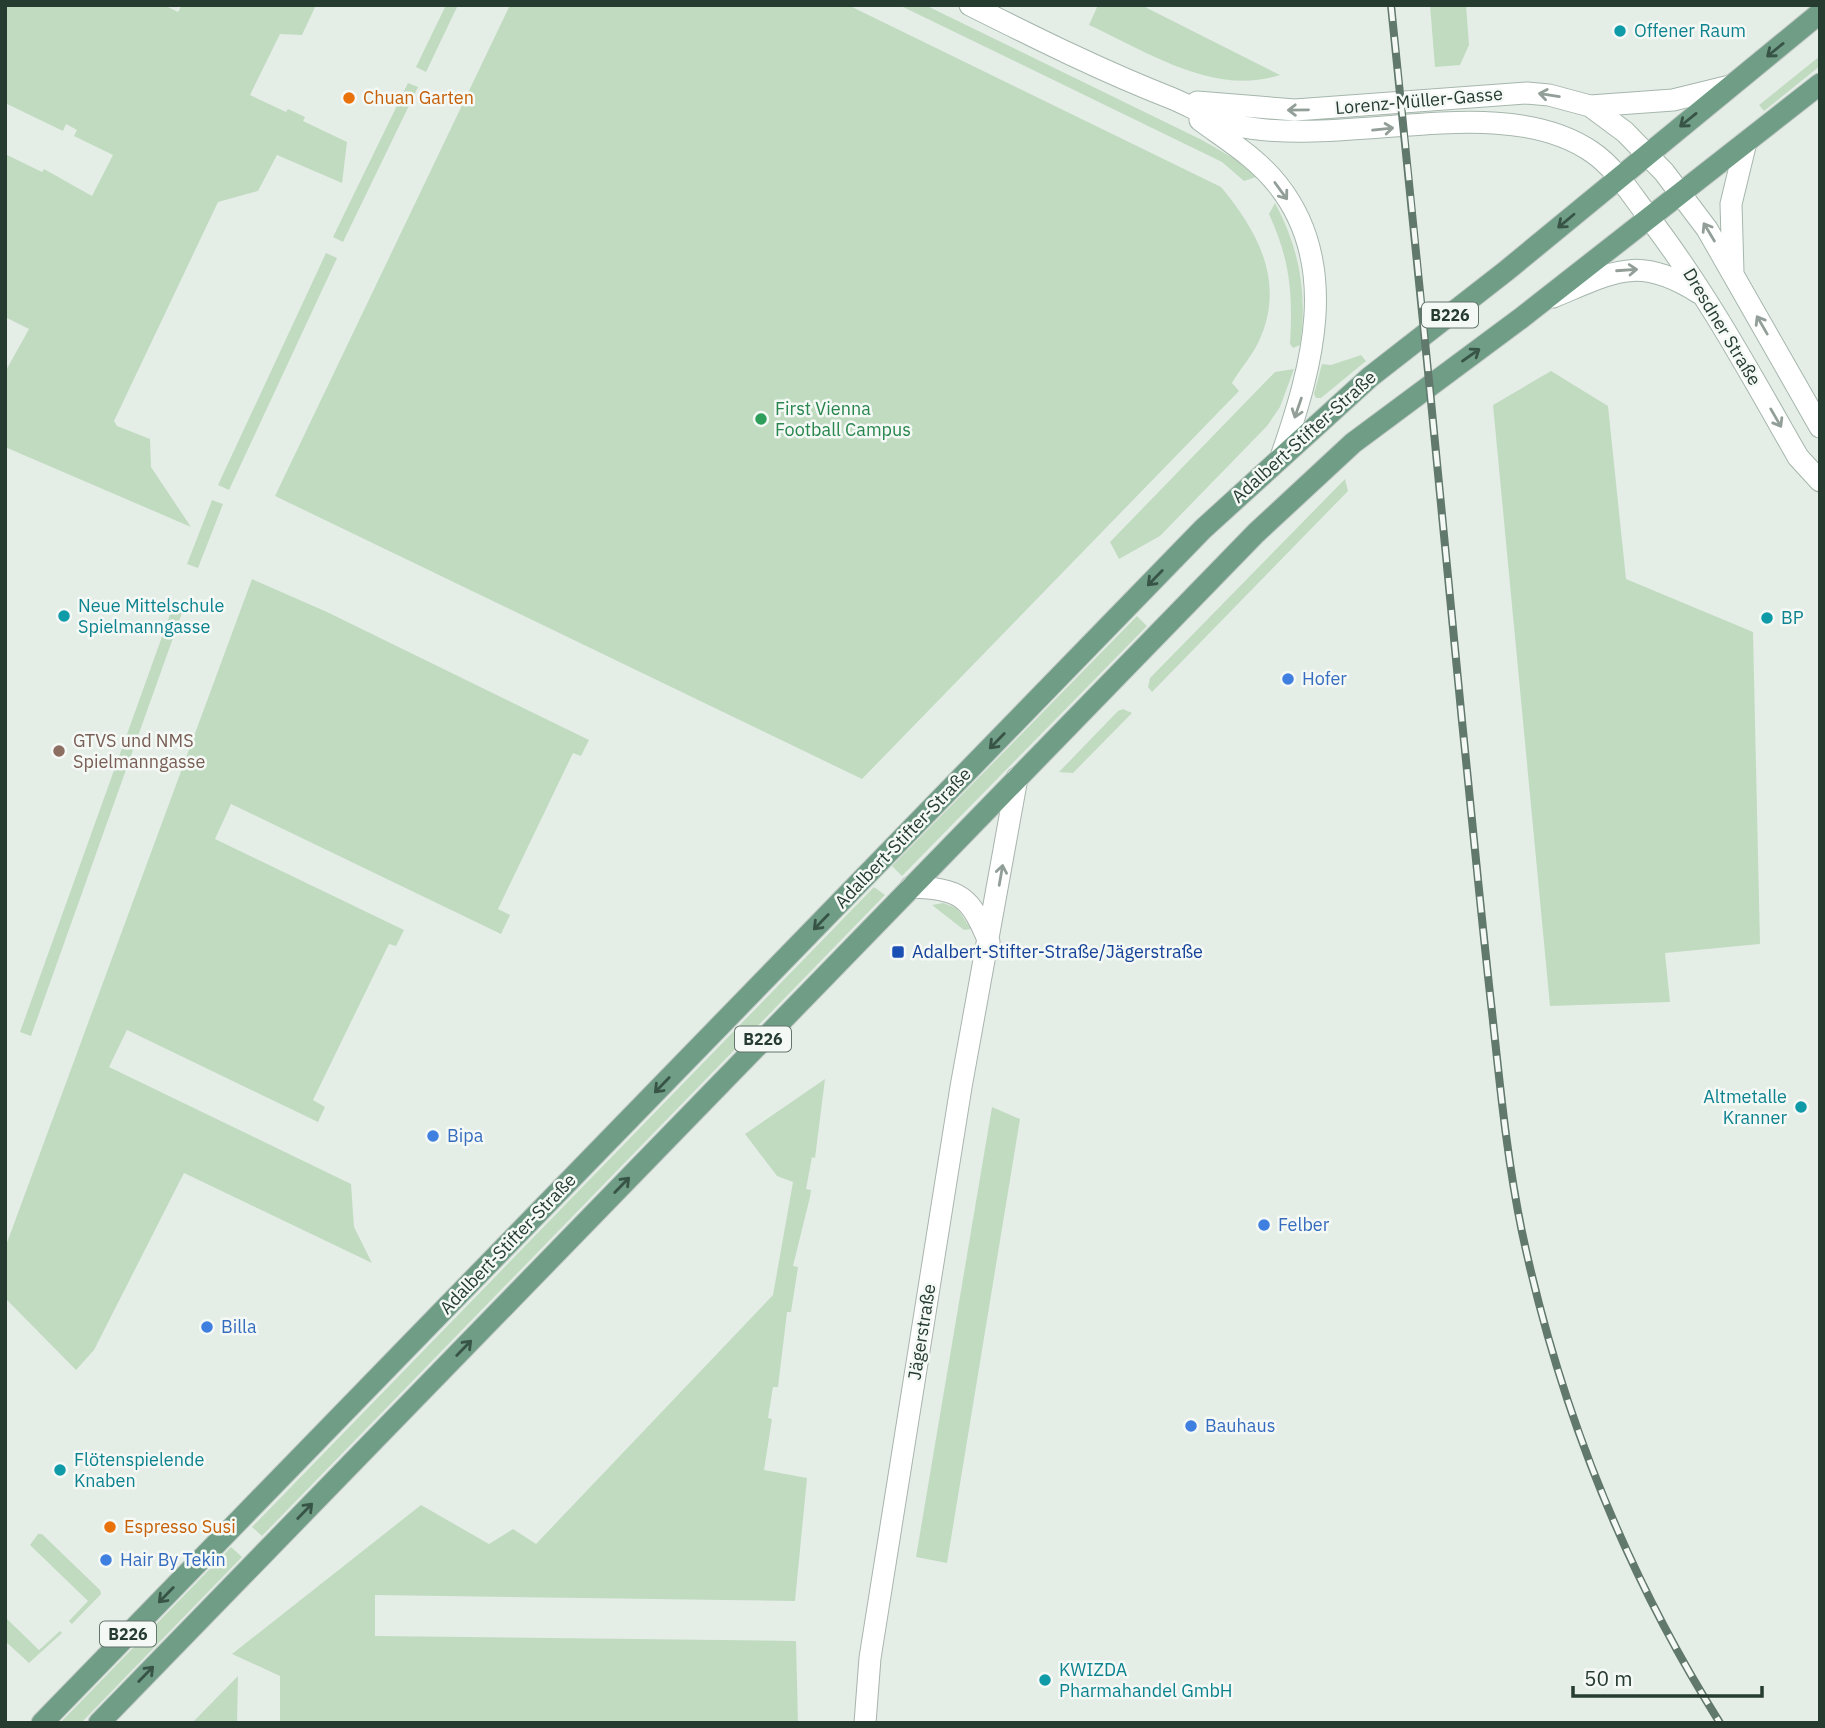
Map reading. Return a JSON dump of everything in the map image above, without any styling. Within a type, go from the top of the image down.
[{"type":"main road","name":"Lorenz-Müller-Gasse","points":[[970,5],[1136,86],[1174,99],[1211,118],[1261,130],[1326,133],[1456,122],[1539,130],[1594,153],[1619,177]]},
{"type":"main road","name":"Adalbert-Stifter-Straße","points":[[42,1723],[1203,529],[1282,454],[1370,377],[1506,271],[1820,13]]},
{"type":"main road","name":"B226","points":[[99,1723],[1256,533],[1318,475],[1392,413],[1541,303],[1820,84]]},
{"type":"main road","points":[[1590,107],[1673,100],[1730,86]]},
{"type":"main road","name":"Lorenz-Müller-Gasse","points":[[1174,99],[1254,109],[1296,110],[1527,93],[1549,94],[1590,107],[1609,118],[1647,154]]},
{"type":"main road","points":[[1174,99],[1264,170],[1295,209],[1307,238],[1314,267],[1315,326],[1303,393],[1282,454]]},
{"type":"main road","points":[[1733,274],[1731,204],[1746,142]]},
{"type":"main road","name":"Dresdner Straße","points":[[1647,154],[1681,193],[1733,274],[1820,427]]},
{"type":"main road","name":"Dresdner Straße","points":[[1619,177],[1704,296],[1798,457],[1820,481]]},
{"type":"main road","points":[[1541,303],[1615,271],[1634,269],[1673,276],[1704,296]]},
{"type":"main road","name":"Jägerstraße","points":[[865,1723],[870,1658],[961,1087],[1017,778]]},
{"type":"main road","points":[[911,887],[942,888],[957,893],[973,906],[989,942]]},
{"type":"green space","points":[[5,5],[164,5],[178,12],[182,5],[316,5],[302,35],[280,34],[250,95],[286,112],[288,109],[305,117],[303,121],[347,142],[342,183],[277,155],[258,191],[218,202],[114,421],[117,426],[150,439],[151,467],[191,527],[5,447],[5,372],[29,329],[5,317],[5,154],[42,172],[44,169],[92,196],[113,155],[74,136],[77,130],[66,124],[63,131],[5,103]]},
{"type":"green space","points":[[446,5],[458,5],[426,72],[416,67]]},
{"type":"green space","name":"First Vienna Football Campus","points":[[510,5],[848,5],[1221,187],[1246,221],[1256,240],[1269,278],[1270,299],[1267,320],[1259,341],[1232,383],[1239,391],[862,779],[275,496]]},
{"type":"green space","points":[[899,5],[925,5],[1202,140],[1240,162],[1256,177],[1244,181],[1222,162]]},
{"type":"green space","points":[[1098,5],[1141,5],[1280,75],[1255,80],[1230,80],[1181,68],[1089,25]]},
{"type":"green space","points":[[1430,5],[1466,5],[1469,45],[1460,65],[1435,67]]},
{"type":"green space","points":[[1820,56],[1820,66],[1764,111],[1759,105]]},
{"type":"green space","points":[[408,83],[418,87],[343,242],[333,237]]},
{"type":"green space","points":[[1275,203],[1290,237],[1300,271],[1302,326],[1300,345],[1293,348],[1290,344],[1291,309],[1286,262],[1269,214]]},
{"type":"green space","points":[[326,253],[337,258],[229,490],[218,485]]},
{"type":"green space","points":[[1361,355],[1366,361],[1321,398],[1316,398],[1314,394],[1322,364],[1331,365]]},
{"type":"green space","points":[[1294,369],[1280,407],[1267,426],[1160,536],[1119,559],[1110,542],[1275,372]]},
{"type":"green space","points":[[1551,371],[1608,406],[1626,579],[1753,632],[1760,944],[1665,953],[1670,1002],[1550,1006],[1493,405]]},
{"type":"green space","points":[[1345,479],[1348,491],[1152,692],[1148,687],[1150,678]]},
{"type":"green space","points":[[212,500],[223,504],[198,568],[187,564]]},
{"type":"green space","points":[[252,579],[327,612],[589,740],[581,756],[573,753],[498,909],[510,915],[501,934],[231,804],[215,839],[404,930],[396,946],[389,944],[313,1100],[325,1107],[318,1122],[127,1030],[109,1067],[351,1184],[354,1227],[372,1263],[184,1173],[94,1350],[76,1370],[5,1298],[5,1248]]},
{"type":"green space","points":[[173,606],[183,610],[31,1036],[20,1032]]},
{"type":"green space","points":[[1137,616],[1147,626],[902,876],[892,866]]},
{"type":"green space","points":[[1123,709],[1132,713],[1073,773],[1059,772],[1118,711]]},
{"type":"green space","points":[[874,887],[885,895],[262,1536],[252,1527]]},
{"type":"green space","points":[[943,903],[957,908],[971,929],[964,930],[932,905]]},
{"type":"green space","points":[[825,1079],[815,1158],[812,1157],[806,1189],[811,1190],[810,1197],[793,1266],[798,1267],[791,1312],[787,1312],[778,1387],[773,1387],[768,1418],[772,1419],[764,1470],[807,1478],[795,1601],[375,1595],[375,1636],[796,1641],[798,1723],[280,1723],[280,1676],[232,1654],[421,1505],[489,1544],[513,1529],[536,1544],[773,1295],[793,1182],[777,1176],[745,1134]]},
{"type":"green space","points":[[992,1107],[1020,1119],[947,1563],[916,1557]]},
{"type":"green space","points":[[38,1534],[42,1534],[100,1590],[101,1594],[72,1624],[69,1621],[88,1601],[30,1545]]},
{"type":"green space","points":[[231,1547],[242,1557],[81,1723],[60,1723]]},
{"type":"green space","points":[[7,1619],[39,1650],[60,1631],[62,1633],[29,1663],[5,1641]]},
{"type":"green space","points":[[238,1676],[237,1723],[192,1723]]},
{"type":"railway","points":[[1391,5],[1484,939],[1504,1122],[1522,1232],[1555,1361],[1599,1486],[1654,1607],[1720,1723]]},
{"type":"place","name":"Offener Raum","points":[[1620,31]]},
{"type":"place","name":"Chuan Garten","points":[[349,98]]},
{"type":"place","name":"First Vienna Football Campus","points":[[761,419]]},
{"type":"place","name":"Neue Mittelschule Spielmanngasse","points":[[64,616]]},
{"type":"place","name":"BP","points":[[1767,618]]},
{"type":"place","name":"Hofer","points":[[1288,679]]},
{"type":"place","name":"GTVS und NMS Spielmanngasse","points":[[59,751]]},
{"type":"place","name":"Adalbert-Stifter-Straße/Jägerstraße","points":[[898,952]]},
{"type":"place","name":"Altmetalle Kranner","points":[[1801,1107]]},
{"type":"place","name":"Bipa","points":[[433,1136]]},
{"type":"place","name":"Felber","points":[[1264,1225]]},
{"type":"place","name":"Billa","points":[[207,1327]]},
{"type":"place","name":"Bauhaus","points":[[1191,1426]]},
{"type":"place","name":"Flötenspielende Knaben","points":[[60,1470]]},
{"type":"place","name":"Espresso Susi","points":[[110,1527]]},
{"type":"place","name":"Hair By Tekin","points":[[106,1560]]},
{"type":"place","name":"KWIZDA Pharmahandel GmbH","points":[[1045,1680]]}]
